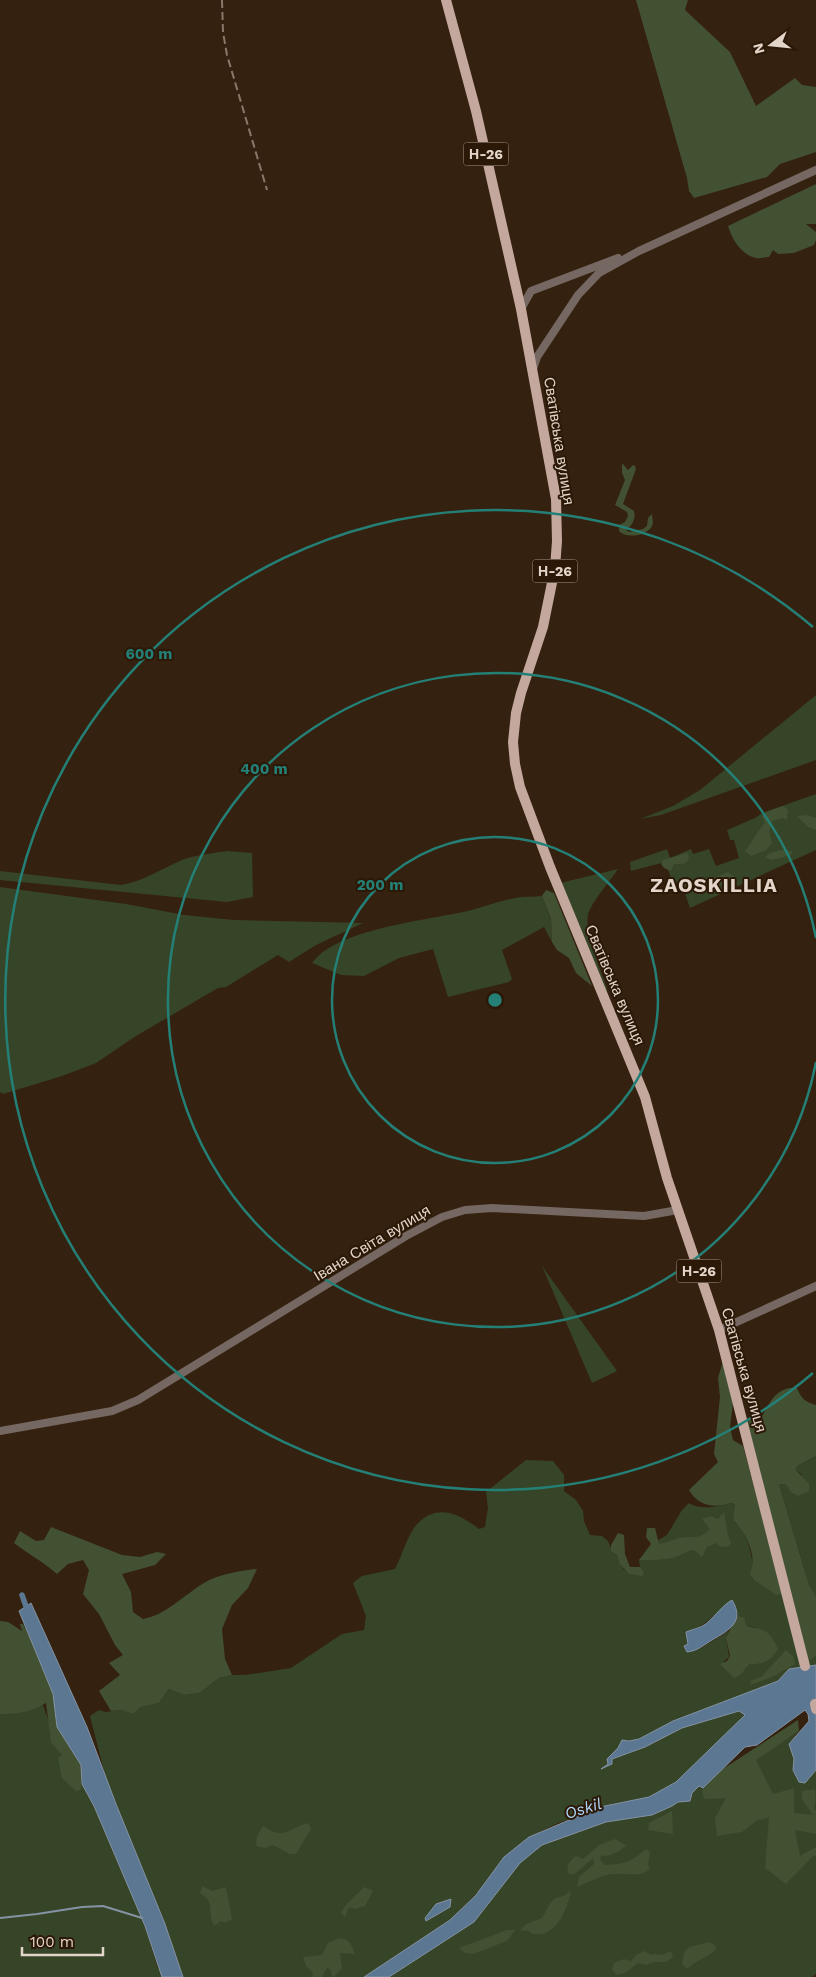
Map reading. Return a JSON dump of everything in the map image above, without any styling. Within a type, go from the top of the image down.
[{"type":"main road","name":"Н-26","points":[[446,0],[476,111],[521,310]]},
{"type":"main road","name":"Сватівська вулиця","points":[[521,310],[556,499],[557,541],[550,599],[516,714],[513,742],[520,788],[645,1097],[678,1210],[719,1330],[805,1666]]},
{"type":"street","points":[[532,369],[537,357],[587,284],[599,273],[639,251],[816,170]]},
{"type":"street","points":[[521,310],[524,301],[531,291],[639,251]]},
{"type":"street","name":"Івана Світа вулиця","points":[[0,1431],[112,1410],[138,1400],[406,1236],[442,1217],[465,1210],[492,1208],[644,1216],[678,1210]]},
{"type":"street","points":[[719,1330],[816,1286]]},
{"type":"green space","points":[[636,0],[688,0],[685,10],[730,52],[756,106],[795,78],[802,85],[816,87],[816,152],[780,164],[767,177],[694,198],[689,191],[687,178]]},
{"type":"green space","points":[[816,184],[816,224],[806,224],[816,232],[814,245],[794,253],[778,254],[773,250],[769,257],[759,258],[746,254],[738,246],[728,226]]},
{"type":"green space","points":[[622,463],[628,470],[633,465],[636,469],[623,504],[634,511],[633,522],[626,530],[629,532],[643,529],[647,526],[648,518],[652,514],[653,522],[646,532],[631,536],[619,531],[619,525],[625,522],[628,516],[627,512],[615,505],[625,480],[622,473]]},
{"type":"green space","points":[[816,695],[816,760],[661,815],[640,819],[673,806],[700,790]]},
{"type":"green space","points":[[816,794],[816,850],[690,908],[681,882],[673,883],[665,862],[631,871],[630,862],[667,849],[670,858],[691,849],[693,854],[709,849],[716,866],[739,858],[734,840],[730,840],[727,830],[762,813]]},
{"type":"green space","points":[[783,806],[788,810],[787,820],[783,818],[772,821],[769,831],[772,843],[766,850],[751,856],[745,851],[765,823],[762,816],[766,812]]},
{"type":"green space","points":[[807,815],[816,818],[816,830],[808,827],[797,816]]},
{"type":"green space","points":[[782,850],[793,851],[791,855],[772,860],[765,857],[770,853]]},
{"type":"green space","points":[[228,851],[252,853],[253,897],[227,902],[0,880],[0,871],[121,885],[145,878],[187,858]]},
{"type":"green space","points":[[687,853],[689,856],[687,861],[674,864],[671,871],[664,868],[661,864],[663,860]]},
{"type":"green space","points":[[618,869],[590,909],[587,921],[594,951],[607,989],[606,993],[560,883]]},
{"type":"green space","points":[[728,872],[735,877],[711,889],[708,885],[713,878]]},
{"type":"green space","points":[[0,887],[126,904],[184,915],[234,920],[363,923],[316,945],[289,962],[278,955],[226,987],[218,988],[136,1036],[96,1063],[62,1076],[3,1094],[0,1092]]},
{"type":"green space","points":[[546,890],[554,893],[592,986],[576,973],[569,958],[557,950],[552,942],[551,919],[542,896]]},
{"type":"green space","points":[[542,896],[551,920],[552,942],[544,927],[502,950],[512,979],[509,982],[448,997],[433,949],[399,958],[364,976],[341,975],[312,963],[324,951],[361,934],[407,922],[468,911],[515,898]]},
{"type":"green space","points":[[542,1266],[617,1371],[592,1383]]},
{"type":"green space","points":[[723,1361],[733,1403],[730,1427],[733,1440],[743,1446],[783,1593],[777,1596],[755,1581],[750,1574],[753,1560],[752,1552],[742,1531],[733,1520],[735,1506],[732,1503],[713,1506],[702,1503],[689,1490],[718,1462],[714,1454],[720,1397],[718,1378]]},
{"type":"green space","points":[[789,1388],[797,1388],[804,1399],[816,1405],[816,1456],[797,1466],[796,1470],[809,1484],[809,1491],[798,1496],[791,1492],[786,1484],[779,1484],[809,1585],[816,1597],[816,1656],[809,1661],[806,1661],[747,1428],[749,1420],[763,1415],[776,1395]]},
{"type":"green space","points":[[816,1456],[816,1600],[809,1585],[779,1484],[802,1475],[796,1470],[797,1466]]},
{"type":"green space","points":[[526,1460],[553,1461],[564,1475],[564,1491],[576,1500],[583,1511],[584,1521],[590,1535],[602,1536],[608,1541],[624,1570],[640,1567],[639,1560],[657,1541],[667,1535],[682,1510],[689,1503],[704,1507],[732,1503],[736,1508],[733,1520],[744,1534],[750,1548],[755,1581],[777,1596],[783,1593],[806,1663],[816,1656],[816,1665],[789,1669],[780,1682],[673,1721],[639,1739],[622,1740],[618,1748],[607,1759],[608,1764],[604,1767],[611,1764],[612,1759],[645,1747],[682,1728],[739,1711],[745,1714],[737,1724],[676,1782],[649,1797],[606,1806],[556,1824],[529,1837],[504,1857],[477,1893],[450,1920],[364,1977],[183,1977],[153,1895],[106,1779],[90,1716],[99,1710],[105,1712],[121,1710],[133,1714],[141,1707],[159,1703],[169,1689],[184,1695],[200,1693],[219,1678],[291,1668],[342,1634],[364,1630],[366,1616],[353,1583],[362,1576],[395,1569],[414,1527],[433,1513],[441,1512],[457,1515],[479,1529],[485,1527],[488,1508],[486,1492]],"holes":[[[735,1606],[737,1615],[745,1618],[746,1625],[758,1629],[759,1664],[750,1664],[745,1670],[723,1662],[729,1657],[726,1638],[729,1631],[701,1648],[688,1644],[691,1630],[702,1625],[717,1613]]]},
{"type":"green space","points":[[724,1512],[731,1543],[729,1546],[721,1547],[716,1543],[707,1547],[702,1557],[694,1550],[673,1558],[639,1560],[651,1544],[646,1537],[647,1528],[655,1528],[659,1544],[679,1538],[699,1536],[710,1529],[702,1519],[711,1516],[718,1519]]},
{"type":"green space","points":[[51,1527],[122,1555],[140,1557],[157,1552],[166,1554],[155,1565],[122,1574],[131,1592],[133,1612],[143,1619],[167,1609],[216,1577],[257,1569],[248,1588],[232,1605],[222,1629],[225,1659],[232,1675],[219,1678],[200,1693],[184,1695],[169,1689],[159,1703],[141,1707],[133,1714],[121,1710],[111,1711],[99,1691],[120,1675],[109,1663],[123,1655],[115,1645],[99,1614],[83,1594],[89,1570],[83,1560],[68,1564],[57,1574],[14,1543],[20,1531],[36,1541],[44,1540]]},
{"type":"green space","points":[[618,1533],[624,1535],[625,1554],[630,1567],[640,1567],[644,1573],[642,1576],[629,1574],[620,1564],[617,1555],[611,1551],[611,1545]]},
{"type":"green space","points":[[737,1615],[745,1618],[746,1625],[765,1631],[770,1635],[778,1649],[770,1659],[759,1664],[750,1664],[740,1675],[734,1678],[720,1664],[727,1661],[730,1656],[726,1638]]},
{"type":"green space","points":[[0,1621],[8,1622],[22,1631],[20,1624],[23,1624],[27,1631],[53,1694],[57,1727],[81,1765],[81,1790],[76,1791],[62,1778],[58,1758],[62,1755],[51,1742],[46,1703],[24,1712],[0,1714]]},
{"type":"green space","points":[[786,1650],[793,1656],[795,1664],[774,1676],[751,1685],[750,1681],[761,1677]]},
{"type":"green space","points":[[41,1700],[61,1754],[82,1784],[94,1806],[142,1918],[158,1968],[166,1977],[0,1977],[0,1706]]},
{"type":"green space","points":[[798,1720],[799,1731],[756,1760],[773,1794],[794,1788],[794,1813],[813,1815],[802,1799],[802,1791],[815,1789],[816,1834],[795,1830],[800,1856],[816,1847],[816,1857],[814,1855],[786,1884],[765,1868],[769,1817],[756,1821],[742,1832],[717,1836],[715,1818],[726,1798],[704,1799],[702,1789],[712,1776]]},
{"type":"green space","points":[[798,1732],[789,1744],[794,1759],[793,1770],[799,1782],[809,1779],[816,1769],[816,1974],[812,1977],[389,1977],[474,1922],[519,1863],[542,1845],[606,1822],[652,1815],[678,1802],[689,1801],[692,1793],[699,1786],[702,1789],[757,1775],[755,1758]]},
{"type":"green space","points":[[672,1811],[673,1834],[648,1830],[649,1823]]},
{"type":"green space","points":[[308,1823],[311,1829],[296,1854],[290,1854],[273,1845],[266,1848],[256,1846],[257,1836],[263,1826],[276,1833],[282,1833]]},
{"type":"green space","points":[[615,1839],[626,1845],[615,1854],[601,1856],[600,1860],[605,1865],[627,1862],[646,1849],[650,1852],[648,1864],[650,1869],[638,1874],[606,1875],[577,1887],[579,1877],[594,1864],[593,1858],[576,1873],[570,1875],[567,1869],[569,1862],[576,1856],[583,1859],[599,1845]]},
{"type":"green space","points":[[202,1886],[212,1891],[226,1887],[232,1919],[225,1923],[221,1921],[214,1926],[210,1904],[200,1893]]},
{"type":"green space","points":[[364,1887],[373,1891],[365,1906],[355,1909],[349,1907],[345,1917],[341,1913]]},
{"type":"green space","points":[[571,1890],[560,1920],[549,1931],[543,1934],[535,1934],[520,1931],[526,1924],[542,1918],[553,1900],[566,1895]]},
{"type":"green space","points":[[507,1930],[515,1930],[507,1941],[473,1954],[465,1953],[459,1948]]},
{"type":"green space","points":[[340,1938],[348,1941],[355,1954],[340,1953],[342,1968],[334,1977],[332,1977],[331,1971],[327,1967],[322,1977],[313,1977],[312,1971],[306,1966],[303,1957],[322,1955],[328,1943]]},
{"type":"green space","points":[[709,1942],[715,1945],[716,1949],[709,1955],[687,1969],[682,1964],[684,1953],[689,1947]]},
{"type":"green space","points":[[645,1951],[651,1955],[662,1955],[671,1951],[673,1957],[666,1962],[653,1962],[646,1965],[638,1963],[625,1973],[617,1975],[612,1970],[614,1963],[624,1959],[631,1961],[637,1954]]},
{"type":"water","points":[[732,1600],[737,1614],[734,1624],[703,1646],[687,1652],[684,1646],[688,1644],[686,1632],[706,1624]]},
{"type":"water","points":[[31,1603],[87,1727],[165,1924],[183,1977],[162,1977],[145,1926],[94,1806],[82,1784],[81,1765],[57,1727],[53,1694],[19,1611]]},
{"type":"water","points":[[816,1665],[816,1770],[805,1783],[799,1782],[793,1770],[794,1759],[789,1744],[809,1721],[805,1710],[757,1745],[745,1747],[703,1788],[699,1786],[692,1793],[690,1801],[678,1802],[652,1815],[606,1822],[542,1845],[520,1863],[474,1922],[389,1977],[364,1977],[450,1920],[476,1895],[504,1857],[529,1837],[600,1807],[649,1797],[676,1782],[745,1715],[739,1711],[682,1728],[645,1747],[612,1759],[612,1764],[601,1769],[608,1764],[607,1759],[618,1748],[622,1740],[639,1739],[673,1721],[778,1681],[789,1669]]},
{"type":"water","points":[[451,1899],[450,1907],[426,1921],[425,1918],[436,1904]]},
{"type":"waterway","points":[[22,1595],[28,1612]]},
{"type":"waterway","points":[[0,1918],[103,1906],[142,1918]]},
{"type":"railway","points":[[222,0],[223,32],[227,55],[267,190]]},
{"type":"district","name":"ZAOSKILLIA","points":[[714,885]]},
{"type":"water label","name":"Oskil","points":[[583,1808]]}]
